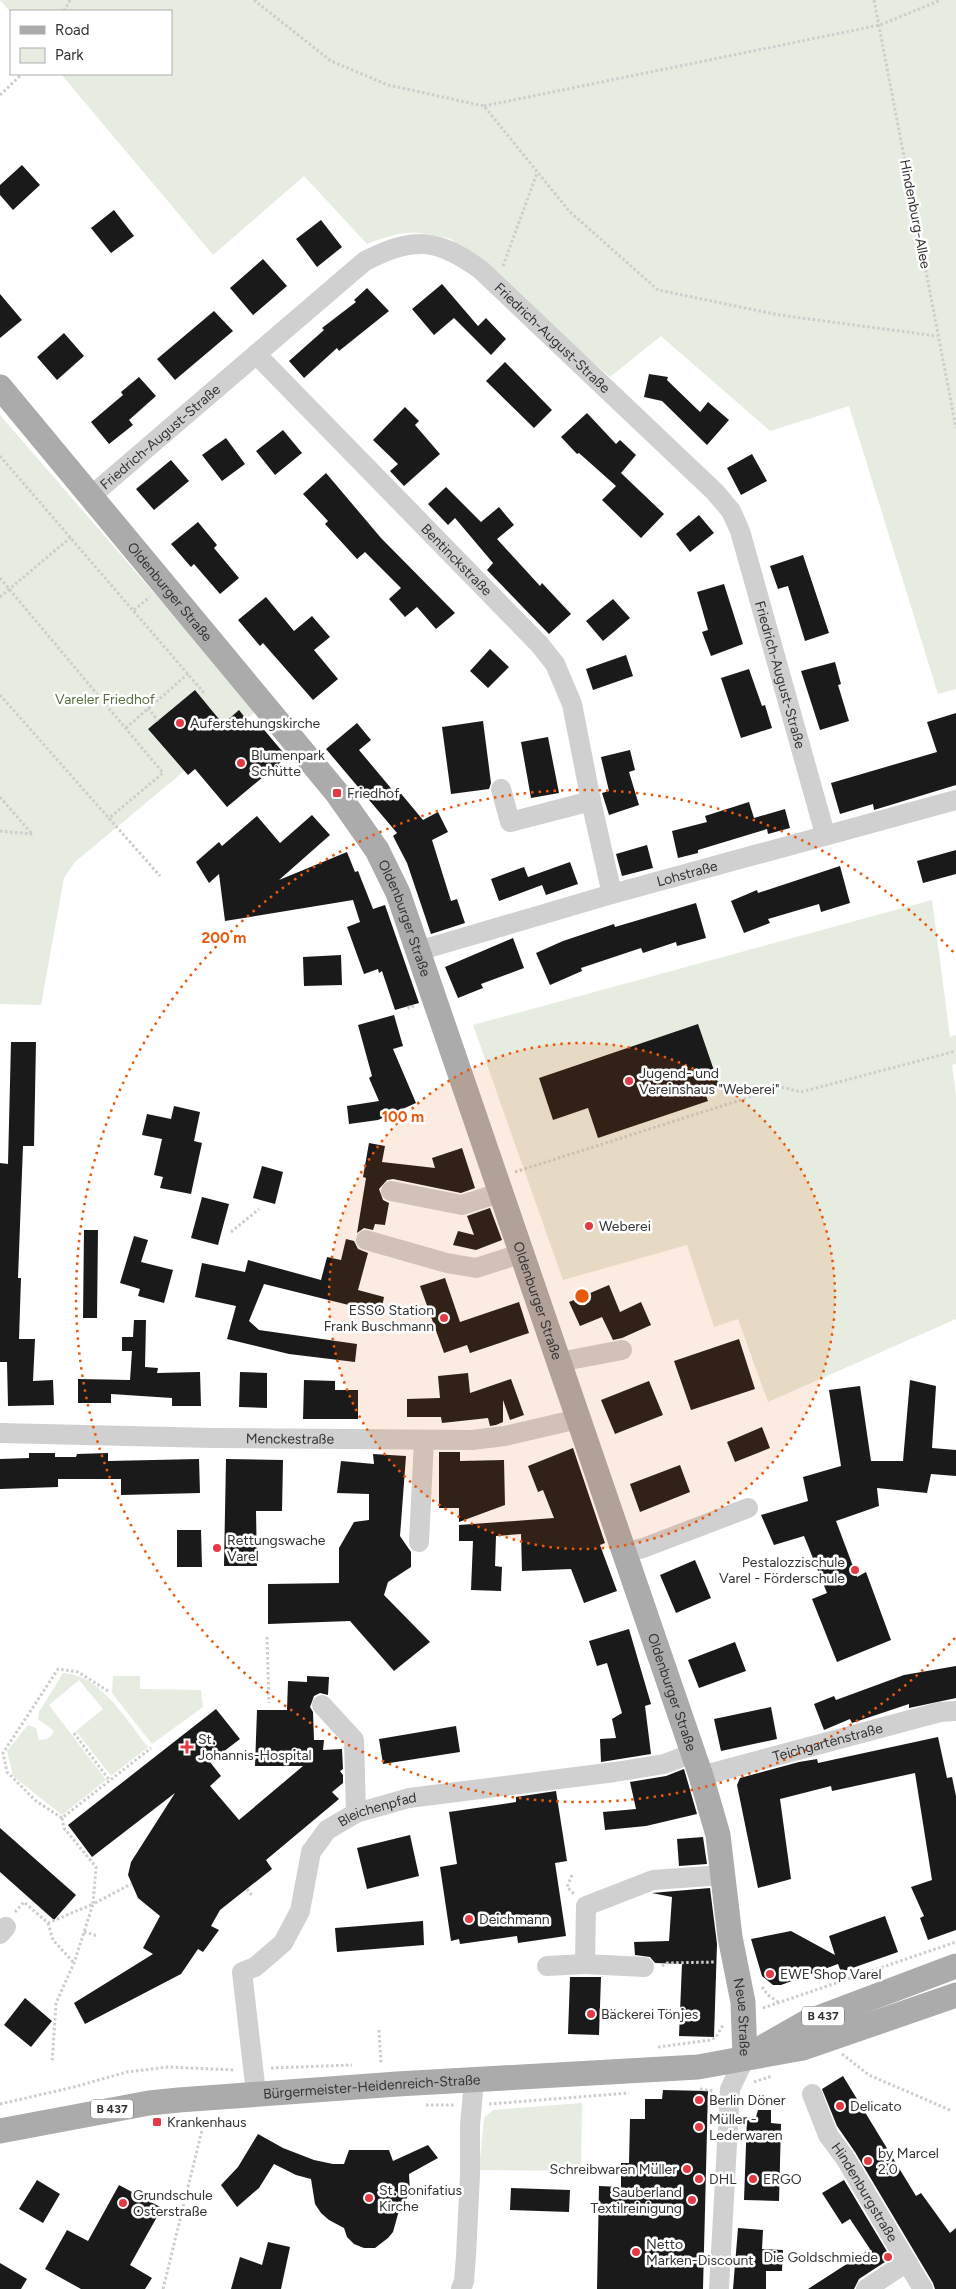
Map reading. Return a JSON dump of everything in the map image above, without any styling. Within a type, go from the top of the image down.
[{"type":"main road","name":"Oldenburger Straße","points":[[0,387],[307,756],[378,850],[398,894],[508,1186],[523,1253],[558,1362],[697,1764]]},
{"type":"main road","name":"Neue Straße","points":[[697,1764],[718,1835],[744,2016],[746,2058]]},
{"type":"main road","name":"Bürgermeister-Heidenreich-Straße","points":[[746,2058],[800,2025],[956,1966]]},
{"type":"main road","name":"Bürgermeister-Heidenreich-Straße","points":[[0,2131],[149,2103],[256,2093],[473,2092],[688,2068],[803,2048],[956,1995]]},
{"type":"street","name":"Friedrich-August-Straße","points":[[91,496],[258,355],[365,261],[387,250],[412,243],[435,245],[459,254],[496,285],[715,492],[731,511],[740,531],[825,834]]},
{"type":"street","name":"Bentinckstraße","points":[[258,355],[540,645],[555,664],[572,704],[590,801],[612,894]]},
{"type":"street","points":[[501,789],[510,822],[590,801]]},
{"type":"street","name":"Lohstraße","points":[[418,951],[825,834],[956,800]]},
{"type":"street","points":[[391,1191],[462,1205],[508,1186]]},
{"type":"street","points":[[366,1240],[447,1263],[476,1268],[523,1253]]},
{"type":"street","points":[[558,1362],[622,1350]]},
{"type":"street","name":"Menckestraße","points":[[0,1433],[204,1438],[472,1440],[505,1436],[578,1419]]},
{"type":"street","points":[[419,1542],[424,1440]]},
{"type":"street","points":[[623,1552],[643,1548],[748,1508]]},
{"type":"street","points":[[322,1705],[354,1740],[356,1813]]},
{"type":"street","name":"Teichgartenstraße","points":[[697,1764],[940,1712],[956,1711]]},
{"type":"street","name":"Bleichenpfad","points":[[256,2093],[242,1972],[255,1967],[283,1943],[300,1911],[311,1852],[327,1830],[356,1813],[409,1798],[664,1764],[697,1764]]},
{"type":"street","points":[[585,1964],[586,1906],[653,1880],[723,1875]]},
{"type":"street","points":[[547,1966],[585,1964],[644,1967]]},
{"type":"street","name":"Neue Straße","points":[[719,2289],[730,2089],[746,2058]]},
{"type":"street","points":[[461,2289],[464,2281],[466,2256],[470,2175],[470,2126],[473,2092]]},
{"type":"street","name":"Hindenburgstraße","points":[[812,2094],[828,2135],[845,2158],[923,2289]]},
{"type":"street","points":[[866,2289],[907,2262]]},
{"type":"path","points":[[254,0],[331,61],[388,85],[484,106],[880,25],[941,0]]},
{"type":"path","name":"Hindenburg-Allee","points":[[874,0],[956,428]]},
{"type":"path","points":[[0,95],[21,75]]},
{"type":"path","points":[[484,106],[570,211],[658,290],[779,315],[938,336]]},
{"type":"path","points":[[496,285],[537,173]]},
{"type":"path","points":[[0,456],[189,673],[205,694]]},
{"type":"path","points":[[0,597],[70,537]]},
{"type":"path","points":[[0,578],[163,773],[108,819]]},
{"type":"path","points":[[126,728],[189,673]]},
{"type":"path","points":[[0,695],[160,876]]},
{"type":"path","points":[[148,708],[158,720]]},
{"type":"path","points":[[0,797],[33,834],[0,831]]},
{"type":"path","points":[[508,1186],[512,1173],[781,1087],[801,1092],[956,1051]]},
{"type":"path","points":[[231,1232],[259,1208]]},
{"type":"path","points":[[267,1638],[269,1703]]},
{"type":"path","points":[[52,2063],[56,2003],[74,1963],[93,1904],[96,1867],[64,1828],[62,1818],[36,1800],[8,1772],[2,1753],[58,1669],[78,1672],[108,1691]]},
{"type":"path","points":[[74,1732],[110,1781]]},
{"type":"path","points":[[62,1818],[151,1748]]},
{"type":"path","points":[[48,1923],[93,1904],[131,1884]]},
{"type":"path","points":[[247,1890],[253,1897]]},
{"type":"path","points":[[6,1926],[24,1902],[48,1923],[53,1940],[74,1963]]},
{"type":"path","points":[[84,1932],[98,1936]]},
{"type":"path","points":[[655,2047],[711,2040],[716,2038],[723,2025],[778,2002],[788,2001],[956,1942]]},
{"type":"path","points":[[644,1967],[661,1966],[667,1963],[735,1962]]},
{"type":"path","points":[[758,1983],[768,1995],[778,2002]]},
{"type":"path","points":[[379,2030],[381,2064]]},
{"type":"path","points":[[840,2053],[869,2075],[952,2111]]},
{"type":"path","points":[[373,2064],[391,2064]]},
{"type":"path","points":[[0,2104],[74,2087],[126,2072],[168,2067],[233,2070],[356,2065]]},
{"type":"path","points":[[694,2089],[714,2091],[730,2089]]},
{"type":"path","points":[[417,2105],[473,2092],[633,2093]]},
{"type":"path","points":[[163,2289],[204,2122]]},
{"type":"green space","points":[[0,0],[956,0],[956,689],[938,694],[849,406],[770,431],[661,336],[610,377],[451,239],[427,234],[408,233],[390,236],[367,244],[304,176],[213,255],[62,75],[172,75],[172,10],[10,10],[10,12]]},
{"type":"green space","name":"Vareler Friedhof","points":[[0,415],[256,711],[75,862],[64,878],[41,1005],[0,1004]]},
{"type":"green space","points":[[932,900],[950,1037],[956,1035],[956,1064],[952,1065],[956,1095],[956,1319],[768,1402],[738,1319],[714,1327],[687,1245],[563,1280],[473,1025]]},
{"type":"green space","points":[[63,1673],[77,1676],[101,1690],[148,1747],[111,1776],[76,1731],[103,1709],[79,1680],[49,1705],[106,1780],[62,1815],[13,1776],[7,1751],[28,1725],[36,1728],[39,1740],[48,1738],[53,1733],[54,1731],[38,1719],[39,1712]]},
{"type":"green space","points":[[113,1676],[140,1676],[140,1689],[201,1690],[203,1707],[152,1744],[112,1693]]},
{"type":"green space","points":[[582,2103],[581,2171],[479,2170],[484,2118],[493,2110]]},
{"type":"building","points":[[22,165],[40,185],[13,210],[0,195],[0,185]]},
{"type":"building","points":[[114,210],[134,236],[111,253],[91,228]]},
{"type":"building","points":[[321,220],[342,247],[317,267],[296,239]]},
{"type":"building","points":[[263,259],[287,286],[253,315],[230,288]]},
{"type":"building","points":[[442,284],[478,326],[486,318],[506,339],[491,355],[454,318],[434,335],[412,309]]},
{"type":"building","points":[[367,288],[389,311],[339,351],[337,348],[304,378],[289,361],[324,330],[322,328],[356,302],[354,300]]},
{"type":"building","points":[[0,294],[22,320],[0,338]]},
{"type":"building","points":[[214,311],[233,331],[175,380],[157,359]]},
{"type":"building","points":[[64,333],[84,356],[57,380],[37,357]]},
{"type":"building","points":[[505,362],[552,410],[534,428],[486,381]]},
{"type":"building","points":[[649,374],[668,377],[667,380],[700,412],[708,402],[729,420],[707,445],[662,401],[644,397]]},
{"type":"building","points":[[139,377],[156,396],[129,420],[133,425],[109,444],[91,422],[123,395],[121,392]]},
{"type":"building","points":[[405,407],[419,421],[415,425],[440,454],[404,486],[390,471],[398,464],[373,440]]},
{"type":"building","points":[[587,413],[616,444],[620,440],[636,455],[621,473],[664,514],[641,538],[602,500],[616,486],[579,453],[577,454],[561,437]]},
{"type":"building","points":[[283,430],[302,453],[275,475],[256,451]]},
{"type":"building","points":[[226,438],[245,464],[222,481],[202,455]]},
{"type":"building","points":[[752,454],[767,481],[741,495],[727,468]]},
{"type":"building","points":[[171,460],[189,481],[154,510],[136,489]]},
{"type":"building","points":[[326,473],[381,538],[455,613],[436,629],[417,607],[405,617],[389,599],[401,588],[365,552],[357,559],[325,524],[328,521],[303,494]]},
{"type":"building","points":[[446,487],[481,522],[499,507],[514,525],[497,539],[540,586],[542,583],[571,614],[549,634],[487,570],[493,563],[455,518],[448,525],[428,504]]},
{"type":"building","points":[[699,515],[714,533],[690,552],[676,534]]},
{"type":"building","points":[[198,522],[217,545],[214,548],[239,578],[220,594],[194,564],[191,567],[171,544]]},
{"type":"building","points":[[803,555],[829,633],[805,641],[788,586],[778,589],[770,566]]},
{"type":"building","points":[[724,584],[743,644],[711,656],[702,632],[708,630],[697,592]]},
{"type":"building","points":[[266,597],[294,631],[312,616],[330,637],[314,650],[338,679],[313,700],[263,643],[260,646],[238,620]]},
{"type":"building","points":[[613,599],[630,618],[603,641],[586,621]]},
{"type":"building","points":[[490,649],[509,667],[488,688],[470,671]]},
{"type":"building","points":[[626,655],[633,676],[593,690],[586,669]]},
{"type":"building","points":[[835,662],[841,684],[838,685],[849,721],[820,730],[801,671]]},
{"type":"building","points":[[749,669],[762,706],[765,705],[772,728],[741,738],[721,678]]},
{"type":"building","points":[[195,690],[223,724],[239,710],[250,724],[255,719],[287,757],[227,807],[195,769],[188,775],[148,729]]},
{"type":"building","points":[[956,713],[956,785],[874,810],[873,804],[840,814],[831,783],[937,752],[927,722]]},
{"type":"building","points":[[483,721],[491,783],[489,789],[451,794],[442,727]]},
{"type":"building","points":[[357,723],[371,740],[359,750],[395,793],[398,790],[423,820],[438,812],[448,832],[432,840],[451,901],[457,899],[465,923],[431,934],[407,863],[393,836],[397,833],[326,749]]},
{"type":"building","points":[[548,737],[559,793],[531,798],[521,742]]},
{"type":"building","points":[[630,750],[635,770],[629,772],[639,805],[609,815],[602,793],[609,791],[601,757]]},
{"type":"building","points":[[749,802],[754,818],[785,809],[790,828],[768,834],[767,829],[678,858],[672,831],[707,822],[705,816]]},
{"type":"building","points":[[312,815],[330,835],[279,880],[347,852],[355,872],[358,871],[373,909],[385,905],[419,1003],[395,1010],[382,971],[379,973],[378,969],[364,974],[347,927],[360,922],[353,900],[225,921],[219,874],[209,883],[196,862],[219,842],[222,846],[257,816],[280,843]]},
{"type":"building","points":[[647,845],[653,868],[622,876],[616,854]]},
{"type":"building","points":[[956,850],[956,874],[923,883],[917,861]]},
{"type":"building","points":[[570,862],[578,884],[546,895],[542,885],[499,901],[491,879],[524,867],[528,877]]},
{"type":"building","points":[[840,866],[850,903],[821,912],[819,904],[768,919],[770,923],[744,933],[731,901],[757,890],[758,893]]},
{"type":"building","points":[[696,903],[706,938],[677,946],[676,942],[643,953],[641,948],[581,968],[582,971],[550,985],[536,953],[563,941],[614,924],[615,927]]},
{"type":"building","points":[[513,938],[524,968],[481,984],[483,988],[458,998],[445,967]]},
{"type":"building","points":[[341,955],[342,985],[304,986],[303,957]]},
{"type":"building","points":[[394,1015],[403,1046],[393,1049],[416,1103],[378,1120],[349,1124],[347,1106],[379,1101],[369,1078],[372,1076],[358,1025]]},
{"type":"building","name":"Jugend- und Vereinshaus \"Weberei\"","points":[[698,1024],[719,1085],[704,1090],[708,1101],[598,1138],[588,1108],[553,1120],[539,1078]]},
{"type":"building","points":[[11,1042],[36,1042],[34,1146],[23,1146],[18,1278],[21,1278],[19,1339],[35,1339],[33,1381],[53,1380],[54,1405],[8,1406],[7,1362],[0,1362],[0,1163],[8,1164]]},
{"type":"building","points":[[174,1106],[200,1112],[194,1141],[202,1143],[191,1194],[160,1188],[163,1177],[154,1175],[162,1139],[142,1135],[147,1114],[171,1119]]},
{"type":"building","points":[[369,1143],[385,1146],[382,1162],[435,1168],[432,1158],[462,1148],[475,1188],[461,1193],[393,1179],[387,1180],[379,1189],[383,1200],[389,1203],[385,1225],[375,1224],[373,1230],[364,1228],[357,1233],[366,1178],[363,1177]]},
{"type":"building","points":[[262,1166],[283,1172],[275,1204],[253,1198]]},
{"type":"building","points":[[202,1197],[229,1204],[218,1245],[191,1238]]},
{"type":"building","points":[[490,1208],[502,1240],[476,1250],[453,1245],[458,1231],[474,1235],[467,1216]]},
{"type":"building","points":[[84,1230],[98,1230],[97,1318],[83,1318]]},
{"type":"building","points":[[134,1236],[148,1240],[141,1262],[173,1270],[164,1303],[138,1296],[140,1289],[120,1283]]},
{"type":"building","points":[[346,1239],[354,1241],[358,1249],[368,1253],[358,1290],[384,1297],[381,1313],[264,1284],[249,1321],[259,1330],[357,1344],[355,1362],[289,1354],[227,1339],[236,1306],[195,1297],[202,1263],[245,1272],[248,1260],[321,1280],[327,1257],[341,1260]]},
{"type":"building","points":[[445,1278],[460,1322],[519,1302],[529,1333],[470,1353],[467,1345],[444,1353],[420,1286]]},
{"type":"building","points":[[609,1285],[620,1312],[641,1302],[651,1325],[613,1340],[602,1317],[580,1326],[569,1302]]},
{"type":"building","points":[[134,1320],[146,1320],[145,1367],[158,1368],[157,1373],[200,1372],[201,1406],[172,1406],[172,1398],[111,1394],[111,1403],[78,1403],[78,1379],[130,1380],[132,1351],[122,1351],[122,1337],[133,1337]]},
{"type":"building","points":[[739,1339],[755,1389],[691,1410],[674,1361]]},
{"type":"building","points":[[240,1372],[267,1373],[267,1408],[239,1407]]},
{"type":"building","points":[[468,1373],[470,1393],[511,1379],[524,1415],[510,1420],[503,1400],[503,1422],[496,1425],[490,1426],[488,1418],[442,1423],[441,1417],[407,1417],[407,1399],[440,1398],[438,1376]]},
{"type":"building","points":[[304,1380],[335,1381],[335,1390],[358,1390],[358,1419],[303,1419]]},
{"type":"building","points":[[910,1380],[936,1386],[932,1448],[956,1450],[956,1476],[931,1474],[927,1493],[877,1488],[879,1506],[836,1521],[857,1577],[866,1572],[891,1640],[837,1662],[812,1599],[827,1593],[804,1536],[774,1545],[761,1515],[808,1501],[803,1477],[841,1466],[829,1390],[860,1386],[871,1461],[903,1461]]},
{"type":"building","points":[[649,1381],[663,1415],[615,1434],[601,1400]]},
{"type":"building","points":[[762,1427],[770,1448],[735,1462],[727,1442]]},
{"type":"building","points":[[573,1448],[605,1543],[600,1545],[617,1591],[584,1603],[571,1569],[522,1571],[521,1534],[496,1536],[495,1566],[502,1567],[501,1591],[471,1590],[473,1541],[459,1541],[459,1525],[554,1518],[543,1490],[538,1492],[528,1466]]},
{"type":"building","points":[[439,1452],[460,1452],[460,1461],[504,1460],[505,1505],[459,1522],[459,1508],[439,1508]]},
{"type":"building","points":[[29,1453],[55,1453],[55,1457],[76,1457],[77,1454],[108,1453],[108,1461],[199,1459],[200,1493],[121,1495],[121,1479],[58,1479],[58,1487],[0,1489],[0,1459],[29,1458]]},
{"type":"building","points":[[373,1454],[406,1456],[400,1536],[411,1552],[411,1567],[388,1582],[384,1595],[430,1642],[394,1671],[350,1621],[268,1624],[268,1584],[339,1583],[339,1548],[354,1522],[369,1520],[369,1494],[337,1493],[341,1461],[374,1464]]},
{"type":"building","points":[[226,1459],[283,1460],[282,1511],[256,1511],[257,1566],[224,1566]]},
{"type":"building","points":[[680,1465],[690,1492],[640,1512],[630,1484]]},
{"type":"building","points":[[177,1530],[201,1530],[202,1567],[177,1567]]},
{"type":"building","points":[[695,1560],[711,1598],[676,1613],[660,1575]]},
{"type":"building","points":[[629,1629],[651,1704],[645,1706],[651,1754],[601,1762],[600,1739],[616,1738],[612,1719],[622,1713],[607,1663],[597,1666],[589,1641]]},
{"type":"building","points":[[735,1642],[746,1671],[699,1688],[688,1660]]},
{"type":"building","points":[[956,1666],[956,1698],[909,1708],[909,1704],[852,1723],[850,1719],[824,1730],[814,1704],[834,1696],[836,1700],[904,1675]]},
{"type":"building","points":[[307,1676],[329,1677],[328,1695],[320,1693],[314,1696],[310,1707],[313,1712],[314,1740],[324,1740],[323,1750],[342,1749],[343,1769],[340,1771],[343,1775],[343,1783],[332,1792],[339,1799],[266,1860],[272,1869],[220,1910],[211,1926],[219,1930],[203,1952],[198,1949],[181,1974],[85,2024],[74,2003],[153,1954],[143,1948],[160,1916],[138,1898],[128,1875],[131,1862],[175,1793],[92,1857],[68,1825],[216,1709],[240,1739],[210,1762],[221,1776],[210,1786],[239,1820],[303,1766],[255,1766],[257,1710],[287,1710],[288,1681],[307,1682]]},
{"type":"building","points":[[771,1707],[777,1739],[721,1751],[714,1719]]},
{"type":"building","points":[[456,1726],[460,1752],[383,1764],[379,1739]]},
{"type":"building","points":[[938,1737],[947,1778],[952,1777],[956,1796],[956,1930],[928,1940],[920,1918],[924,1916],[911,1887],[932,1880],[915,1773],[832,1791],[831,1786],[780,1799],[791,1879],[758,1888],[737,1785],[740,1778],[799,1762],[817,1759],[818,1763]]},
{"type":"building","points":[[684,1769],[697,1814],[646,1826],[605,1830],[603,1812],[636,1809],[630,1782],[666,1776]]},
{"type":"building","points":[[556,1791],[567,1861],[555,1863],[566,1936],[518,1943],[517,1936],[460,1944],[459,1939],[451,1941],[440,1867],[457,1864],[449,1812],[516,1802],[516,1797]]},
{"type":"building","points":[[0,1828],[76,1895],[54,1920],[0,1872]]},
{"type":"building","points":[[410,1835],[419,1876],[367,1889],[357,1848]]},
{"type":"building","points":[[703,1837],[707,1864],[679,1866],[677,1839]]},
{"type":"building","points":[[710,1888],[717,1944],[714,2037],[679,2036],[682,1964],[655,1963],[650,1957],[635,1955],[634,1942],[669,1941],[672,1897],[652,1893]]},
{"type":"building","points":[[885,1916],[898,1952],[841,1972],[838,1964],[781,1985],[773,1985],[762,1976],[751,1939],[791,1931],[835,1955],[829,1936]]},
{"type":"building","points":[[423,1921],[424,1945],[337,1952],[335,1928]]},
{"type":"building","points":[[570,1977],[601,1977],[599,2035],[568,2034]]},
{"type":"building","points":[[25,1998],[52,2021],[31,2047],[4,2025]]},
{"type":"building","points":[[843,2076],[916,2196],[921,2193],[950,2233],[956,2228],[956,2289],[935,2289],[855,2152],[837,2126],[822,2089]]},
{"type":"building","points":[[663,2090],[708,2091],[703,2289],[597,2289],[599,2186],[621,2187],[621,2163],[629,2163],[630,2119],[645,2119],[645,2099],[662,2099]]},
{"type":"building","points":[[758,2110],[771,2110],[771,2123],[781,2124],[779,2201],[744,2200],[747,2117],[756,2117]]},
{"type":"building","points":[[258,2134],[283,2148],[314,2160],[333,2164],[344,2164],[349,2150],[389,2150],[393,2161],[428,2145],[438,2158],[409,2174],[410,2192],[398,2214],[393,2232],[375,2248],[364,2248],[354,2244],[347,2237],[344,2228],[321,2213],[315,2204],[311,2179],[296,2175],[274,2164],[259,2188],[237,2207],[221,2185],[238,2167]]},
{"type":"building","points":[[37,2180],[60,2194],[43,2223],[19,2209]]},
{"type":"building","points":[[844,2180],[891,2258],[859,2279],[854,2289],[808,2289],[870,2249],[850,2219],[842,2224],[822,2193]]},
{"type":"building","points":[[119,2185],[162,2208],[130,2265],[152,2278],[145,2289],[81,2289],[45,2269],[67,2230],[88,2241]]},
{"type":"building","points":[[511,2188],[570,2190],[569,2212],[510,2210]]},
{"type":"building","points":[[738,2228],[763,2230],[762,2249],[783,2250],[782,2271],[766,2271],[766,2289],[733,2289]]},
{"type":"building","points":[[268,2242],[290,2247],[281,2289],[231,2289],[240,2257],[262,2265]]},
{"type":"building","points":[[0,2263],[27,2279],[21,2289],[0,2289]]},
{"type":"place","name":"Auferstehungskirche","points":[[180,723]]},
{"type":"place","name":"Blumenpark Schütte","points":[[241,763]]},
{"type":"place","name":"Friedhof","points":[[337,793]]},
{"type":"place","name":"Jugend- und Vereinshaus \"Weberei\"","points":[[629,1081]]},
{"type":"place","name":"Weberei","points":[[589,1226]]},
{"type":"place","name":"ESSO Station Frank Buschmann","points":[[444,1318]]},
{"type":"place","name":"Rettungswache Varel","points":[[217,1548]]},
{"type":"place","name":"Pestalozzischule Varel - Förderschule","points":[[855,1570]]},
{"type":"place","name":"St. Johannis-Hospital","points":[[187,1747]]},
{"type":"place","name":"Deichmann","points":[[469,1919]]},
{"type":"place","name":"EWE Shop Varel","points":[[770,1974]]},
{"type":"place","name":"Bäckerei Tönjes","points":[[591,2014]]},
{"type":"place","name":"Berlin Döner","points":[[699,2100]]},
{"type":"place","name":"Delicato","points":[[840,2106]]},
{"type":"place","name":"Krankenhaus","points":[[157,2122]]},
{"type":"place","name":"Müller - Lederwaren","points":[[699,2127]]},
{"type":"place","name":"by Marcel 2.0","points":[[868,2161]]},
{"type":"place","name":"Schreibwaren Müller","points":[[687,2169]]},
{"type":"place","name":"DHL","points":[[699,2179]]},
{"type":"place","name":"ERGO","points":[[753,2179]]},
{"type":"place","name":"St. Bonifatius Kirche","points":[[369,2198]]},
{"type":"place","name":"Sauberland Textilreinigung","points":[[692,2200]]},
{"type":"place","name":"Grundschule Osterstraße","points":[[123,2203]]},
{"type":"place","name":"Netto Marken-Discount","points":[[636,2252]]},
{"type":"place","name":"Die Goldschmiede","points":[[888,2257]]}]
